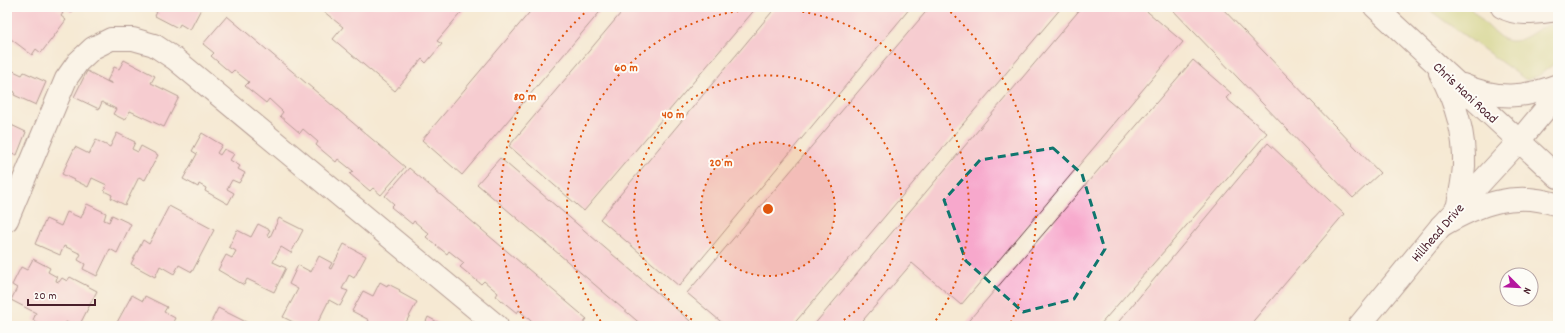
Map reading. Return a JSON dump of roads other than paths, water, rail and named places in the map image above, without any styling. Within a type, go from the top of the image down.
[{"type":"street","name":"Chris Hani Road","points":[[1375,7],[1558,177]]},
{"type":"street","points":[[1502,7],[1508,10],[1528,14],[1558,10]]},
{"type":"street","points":[[7,220],[66,79],[78,62],[93,48],[111,39],[134,38],[154,45],[175,59],[497,326]]},
{"type":"street","points":[[1434,62],[1450,94],[1462,139],[1464,167],[1457,209]]},
{"type":"street","points":[[1455,81],[1485,93],[1508,96],[1527,95],[1558,85]]},
{"type":"street","name":"Hillhead Drive","points":[[1359,326],[1441,226],[1519,141],[1558,94]]},
{"type":"street","points":[[1441,226],[1471,210],[1501,201],[1526,198],[1558,205]]}]
